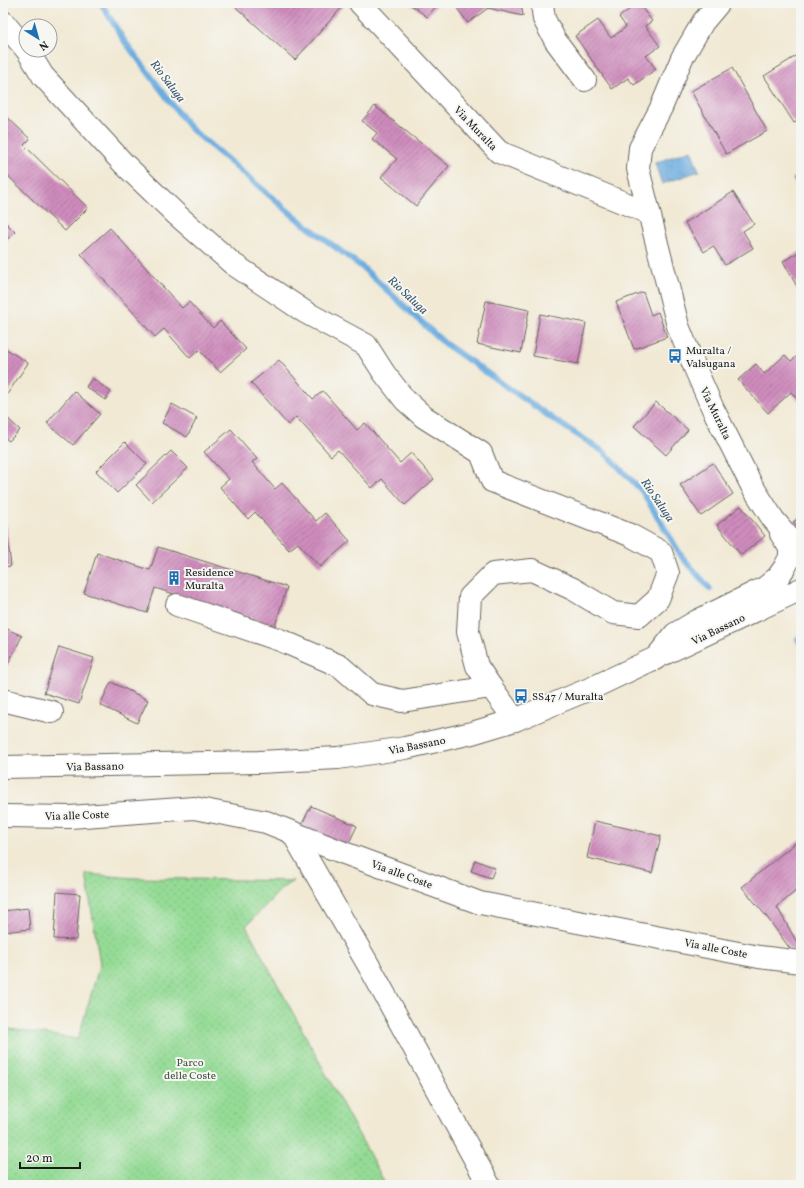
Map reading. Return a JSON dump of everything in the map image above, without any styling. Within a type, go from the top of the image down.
[{"type":"street","name":"Via Muralta","points":[[360,3],[499,152],[649,212]]},
{"type":"street","points":[[542,3],[544,20],[555,40],[585,80]]},
{"type":"street","name":"Via Muralta","points":[[719,3],[703,22],[682,58],[661,108],[640,148],[638,169],[678,326],[695,368],[713,409],[752,486],[773,519],[801,552]]},
{"type":"street","points":[[3,22],[18,39]]},
{"type":"street","points":[[32,58],[43,76],[124,164],[177,215],[233,264],[305,312],[366,346],[384,373],[405,400],[424,416],[481,453],[492,481],[630,535],[661,552],[668,573],[658,599],[639,616],[613,614],[573,589],[532,570],[493,574],[470,597],[468,632],[477,666],[490,687],[515,720]]},
{"type":"street","points":[[655,659],[675,634],[697,621],[766,588],[778,577],[788,561],[790,548],[773,519]]},
{"type":"street","name":"Via Bassano","points":[[3,768],[259,762],[338,758],[405,748],[472,733],[515,720],[592,688],[801,589]]},
{"type":"street","points":[[177,605],[280,640],[340,666],[372,694],[402,701],[490,687]]},
{"type":"street","points":[[3,700],[52,712]]},
{"type":"street","name":"Via alle Coste","points":[[3,816],[70,817],[194,808],[266,822],[344,854],[480,903],[759,957],[801,962]]},
{"type":"street","points":[[292,832],[374,973],[489,1185]]},
{"type":"green space","name":"Parco delle Coste","points":[[86,874],[133,878],[293,881],[282,888],[246,926],[386,1185],[3,1185],[3,1028],[78,1039],[100,964]]},
{"type":"water","points":[[691,150],[699,171],[662,184],[655,163]]},
{"type":"water","points":[[801,174],[801,193],[793,179]]},
{"type":"building","points":[[231,3],[339,3],[343,6],[295,60]]},
{"type":"building","points":[[409,3],[437,3],[438,4],[427,17]]},
{"type":"building","points":[[453,3],[521,3],[523,16],[488,8],[468,23]]},
{"type":"building","points":[[638,3],[652,21],[645,26],[660,46],[646,56],[656,69],[634,85],[628,78],[612,89],[575,36],[598,20],[611,38],[626,27],[619,17]]},
{"type":"building","points":[[801,53],[801,119],[794,123],[764,76]]},
{"type":"building","points":[[732,68],[767,131],[726,154],[691,91]]},
{"type":"building","points":[[375,106],[449,166],[416,206],[381,177],[397,159],[372,139],[377,133],[362,121]]},
{"type":"building","points":[[3,113],[30,139],[24,145],[88,208],[65,231],[3,171],[3,166],[6,163],[3,159]]},
{"type":"building","points":[[733,192],[754,224],[743,231],[753,248],[725,265],[713,246],[704,252],[685,223]]},
{"type":"building","points":[[3,220],[15,232],[3,243]]},
{"type":"building","points":[[110,228],[182,308],[189,302],[213,328],[220,321],[246,349],[220,372],[199,350],[190,358],[164,329],[155,337],[81,254]]},
{"type":"building","points":[[801,251],[801,294],[783,261]]},
{"type":"building","points":[[643,292],[651,315],[658,312],[667,337],[634,349],[616,302]]},
{"type":"building","points":[[486,301],[529,310],[521,353],[477,344]]},
{"type":"building","points":[[540,314],[586,323],[578,364],[533,356]]},
{"type":"building","points":[[3,347],[28,363],[4,399],[3,398]]},
{"type":"building","points":[[801,353],[801,403],[791,392],[768,413],[738,380],[756,364],[764,374],[785,355],[791,361]]},
{"type":"building","points":[[279,360],[313,399],[323,391],[357,430],[365,423],[400,463],[411,453],[434,479],[405,505],[382,479],[372,488],[338,450],[331,456],[296,417],[288,425],[251,383]]},
{"type":"building","points":[[92,378],[111,392],[105,400],[86,387]]},
{"type":"building","points":[[74,391],[100,414],[73,445],[47,423]]},
{"type":"building","points":[[656,402],[688,430],[666,455],[634,426]]},
{"type":"building","points":[[172,404],[197,418],[187,437],[162,423]]},
{"type":"building","points":[[6,417],[20,430],[9,441],[3,436],[3,421]]},
{"type":"building","points":[[231,429],[257,459],[252,462],[275,489],[282,483],[316,521],[325,513],[350,541],[320,567],[298,543],[289,550],[255,512],[248,519],[220,487],[229,479],[204,452]]},
{"type":"building","points":[[125,442],[147,464],[117,493],[96,471]]},
{"type":"building","points":[[171,451],[188,468],[152,502],[136,485]]},
{"type":"building","points":[[713,463],[733,494],[701,516],[680,485]]},
{"type":"building","points":[[741,506],[765,536],[741,555],[717,525]]},
{"type":"building","points":[[801,517],[801,530],[793,522]]},
{"type":"building","points":[[3,524],[6,524],[11,566],[3,567]]},
{"type":"building","name":"Residence Muralta","points":[[158,547],[287,587],[275,626],[155,588],[147,613],[84,593],[97,553],[150,570]]},
{"type":"building","points":[[3,627],[22,636],[7,666],[3,664]]},
{"type":"building","points":[[59,647],[94,658],[79,704],[44,693]]},
{"type":"building","points":[[111,682],[148,700],[137,723],[100,705]]},
{"type":"building","points":[[311,806],[357,826],[347,847],[301,826]]},
{"type":"building","points":[[595,821],[661,836],[652,873],[587,858]]},
{"type":"building","points":[[800,839],[801,895],[797,890],[777,907],[798,944],[801,942],[801,952],[791,950],[742,887]]},
{"type":"building","points":[[475,860],[495,868],[491,878],[471,871]]},
{"type":"building","points":[[57,892],[80,894],[76,940],[54,939]]},
{"type":"building","points":[[28,908],[30,929],[3,932],[3,911]]},
{"type":"waterway","name":"Rio Saluga","points":[[101,3],[123,39],[190,128],[295,217],[362,267],[444,343],[556,421],[604,452],[642,491],[682,557],[710,589]]},
{"type":"waterway","name":"Rio Saluga","points":[[798,639],[801,644]]},
{"type":"place","name":"Muralta / Valsugana","points":[[675,356]]},
{"type":"place","name":"Residence Muralta","points":[[174,578]]},
{"type":"place","name":"SS47 / Muralta","points":[[521,696]]}]
